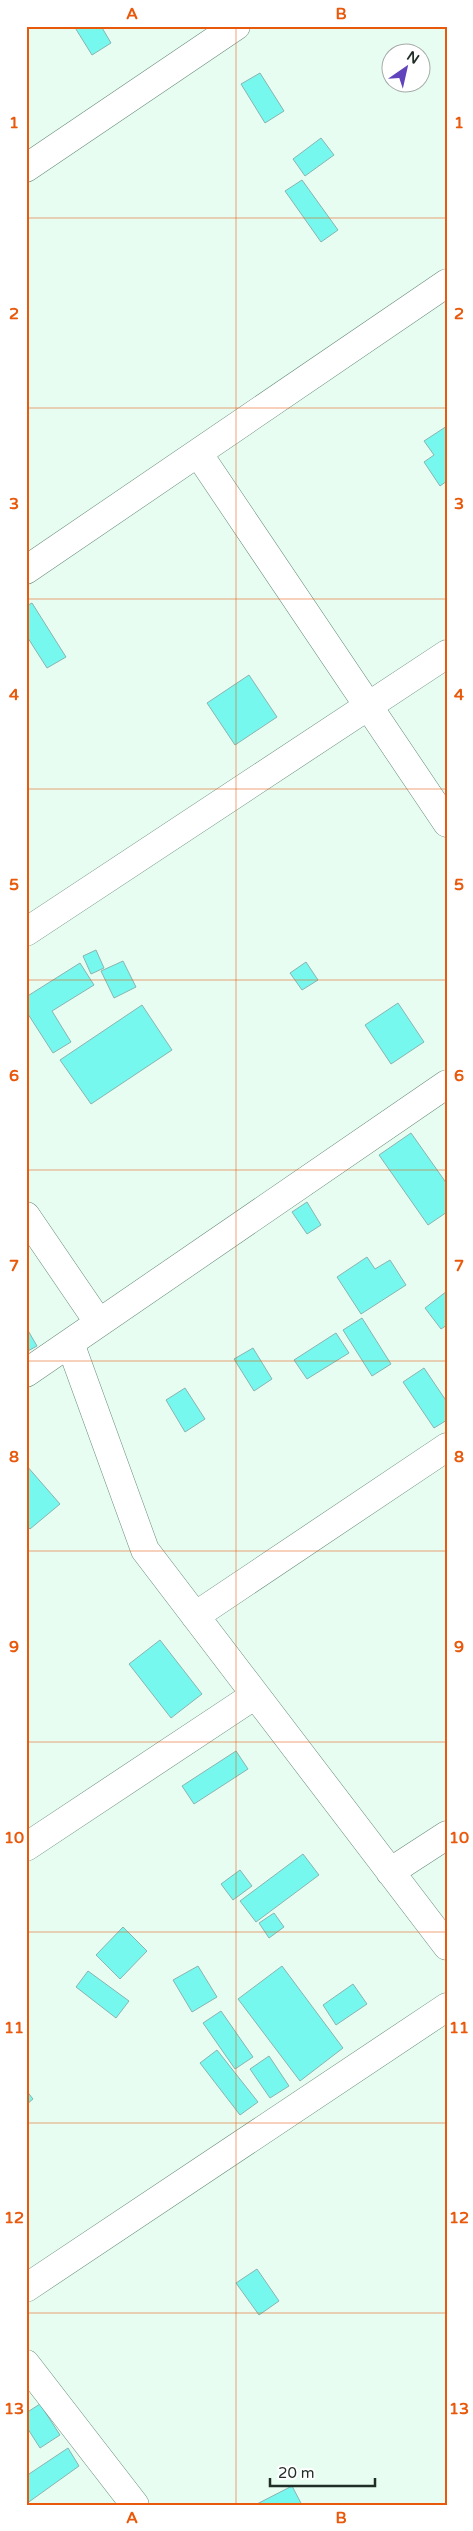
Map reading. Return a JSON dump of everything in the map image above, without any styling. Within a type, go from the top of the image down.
[{"type":"street","points":[[26,168],[236,26]]},
{"type":"street","points":[[26,570],[447,283]]},
{"type":"street","points":[[198,452],[447,823]]},
{"type":"street","points":[[26,932],[447,654]]},
{"type":"street","points":[[26,1374],[447,1084]]},
{"type":"street","points":[[26,1216],[99,1323]]},
{"type":"street","points":[[70,1343],[145,1550],[447,1946]]},
{"type":"street","points":[[195,1616],[447,1447]]},
{"type":"street","points":[[26,1847],[256,1695]]},
{"type":"street","points":[[390,1872],[447,1835]]},
{"type":"street","points":[[26,2288],[447,2007]]},
{"type":"street","points":[[26,2364],[134,2505]]},
{"type":"building","points":[[74,26],[101,26],[111,43],[92,55]]},
{"type":"building","points":[[260,73],[284,111],[265,123],[241,84]]},
{"type":"building","points":[[321,138],[334,155],[305,176],[293,159]]},
{"type":"building","points":[[302,180],[338,230],[321,242],[285,191]]},
{"type":"building","points":[[447,426],[447,481],[440,486],[424,462],[434,455],[424,441]]},
{"type":"building","points":[[32,603],[66,657],[47,668],[26,635],[26,606]]},
{"type":"building","points":[[249,675],[277,717],[235,745],[207,703]]},
{"type":"building","points":[[96,950],[104,968],[91,974],[83,956]]},
{"type":"building","points":[[123,961],[136,987],[114,998],[101,971]]},
{"type":"building","points":[[306,962],[318,980],[302,990],[290,973]]},
{"type":"building","points":[[80,963],[94,985],[52,1011],[71,1042],[53,1053],[26,1011],[26,997]]},
{"type":"building","points":[[398,1003],[424,1042],[391,1064],[365,1025]]},
{"type":"building","points":[[142,1005],[172,1050],[91,1104],[60,1060]]},
{"type":"building","points":[[411,1133],[447,1184],[447,1212],[428,1225],[379,1155]]},
{"type":"building","points":[[307,1202],[321,1225],[307,1234],[292,1212]]},
{"type":"building","points":[[367,1257],[375,1269],[390,1260],[406,1285],[361,1314],[337,1277]]},
{"type":"building","points":[[447,1291],[447,1325],[441,1329],[425,1308]]},
{"type":"building","points":[[362,1318],[391,1364],[372,1376],[343,1330]]},
{"type":"building","points":[[26,1327],[37,1346],[26,1352]]},
{"type":"building","points":[[336,1333],[349,1353],[307,1379],[294,1360]]},
{"type":"building","points":[[253,1348],[272,1379],[254,1391],[234,1359]]},
{"type":"building","points":[[424,1368],[447,1402],[447,1420],[434,1428],[403,1382]]},
{"type":"building","points":[[185,1388],[205,1419],[185,1432],[166,1400]]},
{"type":"building","points":[[26,1465],[60,1504],[30,1529],[26,1525]]},
{"type":"building","points":[[160,1640],[202,1694],[171,1718],[129,1664]]},
{"type":"building","points":[[236,1751],[248,1769],[194,1804],[182,1786]]},
{"type":"building","points":[[303,1854],[319,1875],[256,1922],[240,1901]]},
{"type":"building","points":[[240,1870],[252,1886],[233,1900],[221,1884]]},
{"type":"building","points":[[274,1913],[284,1927],[269,1938],[259,1923]]},
{"type":"building","points":[[123,1927],[147,1951],[120,1979],[96,1955]]},
{"type":"building","points":[[198,1966],[217,1997],[192,2012],[173,1980]]},
{"type":"building","points":[[282,1966],[343,2048],[300,2081],[238,1999]]},
{"type":"building","points":[[88,1971],[129,2001],[116,2018],[76,1987]]},
{"type":"building","points":[[353,1984],[367,2004],[336,2025],[323,2005]]},
{"type":"building","points":[[221,2011],[253,2057],[235,2069],[203,2023]]},
{"type":"building","points":[[217,2050],[258,2102],[240,2115],[200,2063]]},
{"type":"building","points":[[269,2056],[289,2086],[270,2098],[250,2069]]},
{"type":"building","points":[[26,2090],[33,2099],[26,2105]]},
{"type":"building","points":[[257,2269],[279,2301],[259,2315],[236,2283]]},
{"type":"building","points":[[40,2404],[60,2435],[40,2448],[26,2426],[26,2413]]},
{"type":"building","points":[[68,2448],[79,2466],[26,2504],[26,2476]]},
{"type":"building","points":[[292,2486],[302,2505],[255,2505]]}]
